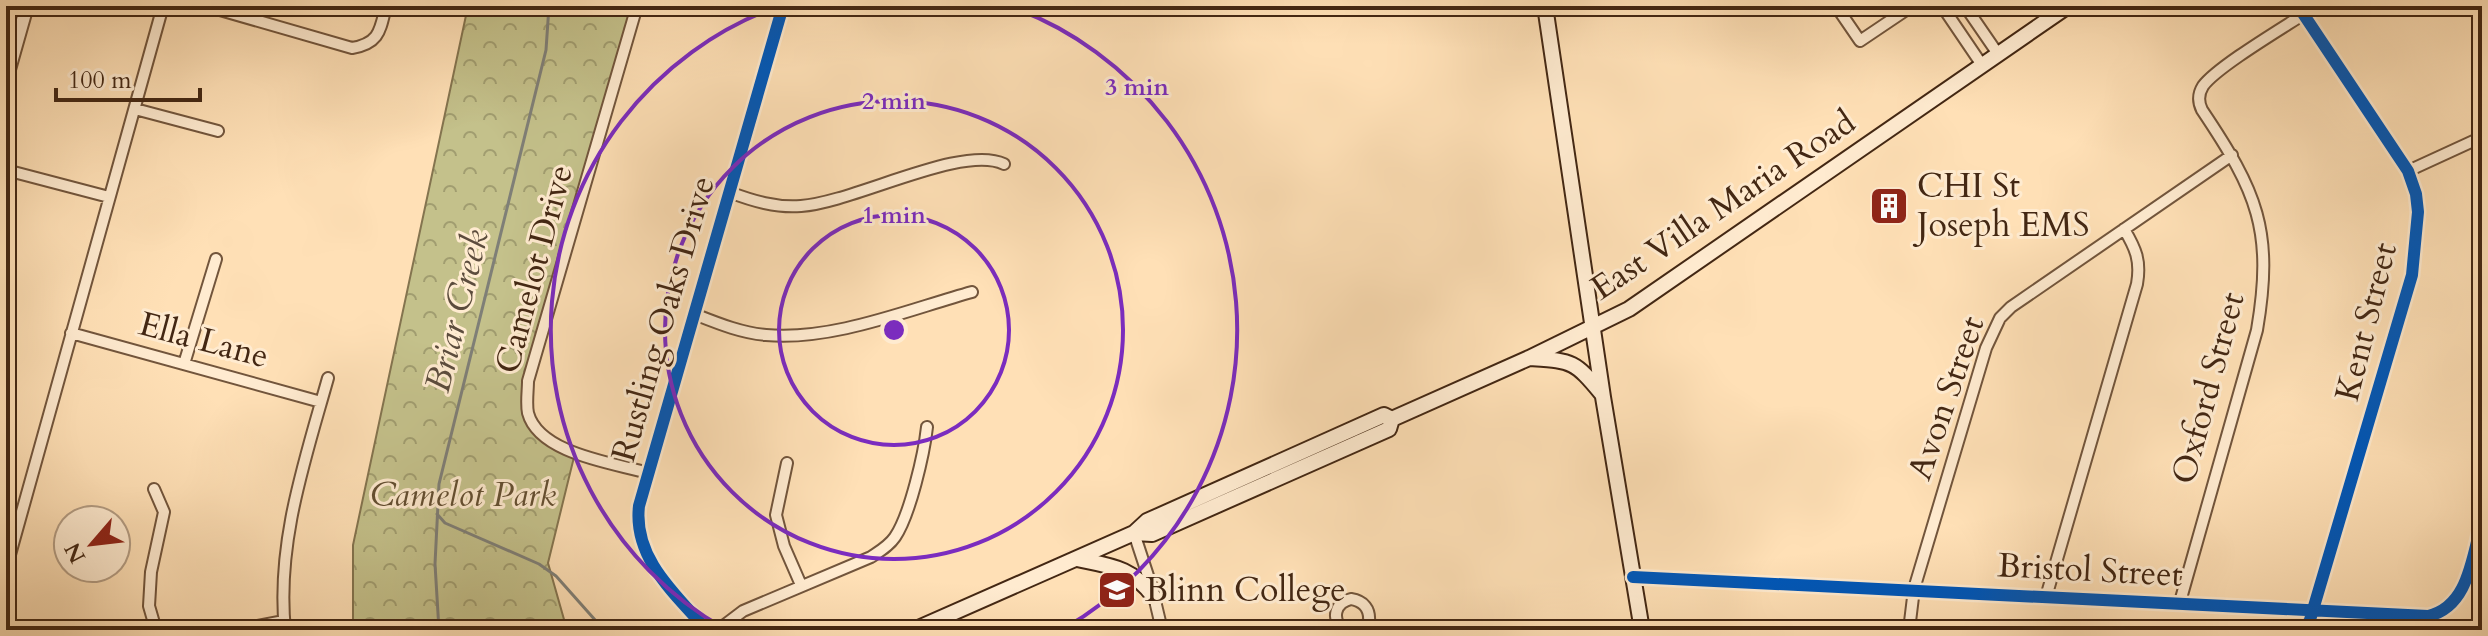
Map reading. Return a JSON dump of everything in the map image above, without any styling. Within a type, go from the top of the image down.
[{"type":"main road","points":[[1545,6],[1603,397],[1642,630]]},
{"type":"main road","name":"East Villa Maria Road","points":[[914,630],[1134,533],[1152,534],[1389,429],[1392,419],[1629,309],[2068,6]]},
{"type":"main road","points":[[1529,358],[1577,365],[1603,397]]},
{"type":"main road","points":[[1076,559],[1130,572],[1143,581],[1154,597]]},
{"type":"street","points":[[6,80],[27,6]]},
{"type":"street","points":[[6,569],[163,6]]},
{"type":"street","points":[[206,6],[352,48],[369,43],[378,35],[386,6]]},
{"type":"street","name":"Camelot Drive","points":[[637,6],[531,372],[527,400],[528,414],[535,426],[555,445],[648,473]]},
{"type":"street","name":"Rustling Oaks Drive","points":[[707,630],[656,571],[640,539],[637,522],[648,473],[783,6]]},
{"type":"street","points":[[1836,6],[1860,41],[1912,6]]},
{"type":"street","points":[[1942,6],[1982,65]]},
{"type":"street","points":[[1965,6],[1998,54]]},
{"type":"street","name":"Oxford Street","points":[[2180,602],[2257,330],[2264,291],[2262,233],[2245,177],[2202,110],[2199,94],[2213,76],[2301,10]]},
{"type":"street","name":"Kent Street","points":[[2301,10],[2408,171],[2418,212],[2412,275],[2307,630]]},
{"type":"street","points":[[135,109],[218,131]]},
{"type":"street","points":[[2408,171],[2482,137]]},
{"type":"street","name":"Avon Street","points":[[1909,630],[1914,589],[1992,331],[2011,307],[2232,155]]},
{"type":"street","points":[[729,192],[762,204],[802,206],[855,194],[967,159],[993,159],[1004,164]]},
{"type":"street","points":[[6,170],[109,197]]},
{"type":"street","points":[[2046,597],[2137,284],[2139,257],[2124,229]]},
{"type":"street","points":[[184,364],[216,259]]},
{"type":"street","points":[[694,314],[750,332],[802,336],[840,329],[972,292]]},
{"type":"street","name":"Ella Lane","points":[[71,333],[321,402]]},
{"type":"street","points":[[236,630],[285,626],[284,570],[293,509],[328,378]]},
{"type":"street","points":[[718,630],[743,611],[886,548],[896,537],[903,521],[927,427]]},
{"type":"street","points":[[787,463],[776,515],[784,546],[801,585]]},
{"type":"street","points":[[154,489],[164,512],[151,572],[149,606],[156,630]]},
{"type":"street","name":"Bristol Street","points":[[1633,577],[2428,616],[2439,614],[2456,601],[2464,585],[2482,522]]},
{"type":"street","points":[[1134,533],[1162,630]]},
{"type":"street","points":[[1333,630],[1342,630],[1335,617],[1336,610],[1351,599],[1364,603],[1368,608],[1369,621],[1362,630]]},
{"type":"green space","name":"Camelot Park","points":[[468,6],[635,6],[528,381],[535,426],[575,453],[548,563],[567,630],[353,630],[353,545]]},
{"type":"waterway","name":"Briar Creek","points":[[439,630],[435,564],[439,484],[546,50],[549,6]]},
{"type":"waterway","points":[[437,514],[445,523],[539,564],[556,576],[604,630]]},
{"type":"cycle path","points":[[707,630],[670,589],[649,559],[639,525],[639,506],[783,6]]},
{"type":"cycle path","points":[[2298,6],[2408,171],[2418,212],[2412,275],[2307,630]]},
{"type":"cycle path","points":[[1633,577],[2428,616],[2442,611],[2460,591],[2467,578],[2482,522]]},
{"type":"place","name":"CHI St Joseph EMS","points":[[1889,206]]},
{"type":"place","name":"Blinn College","points":[[1117,590]]}]
